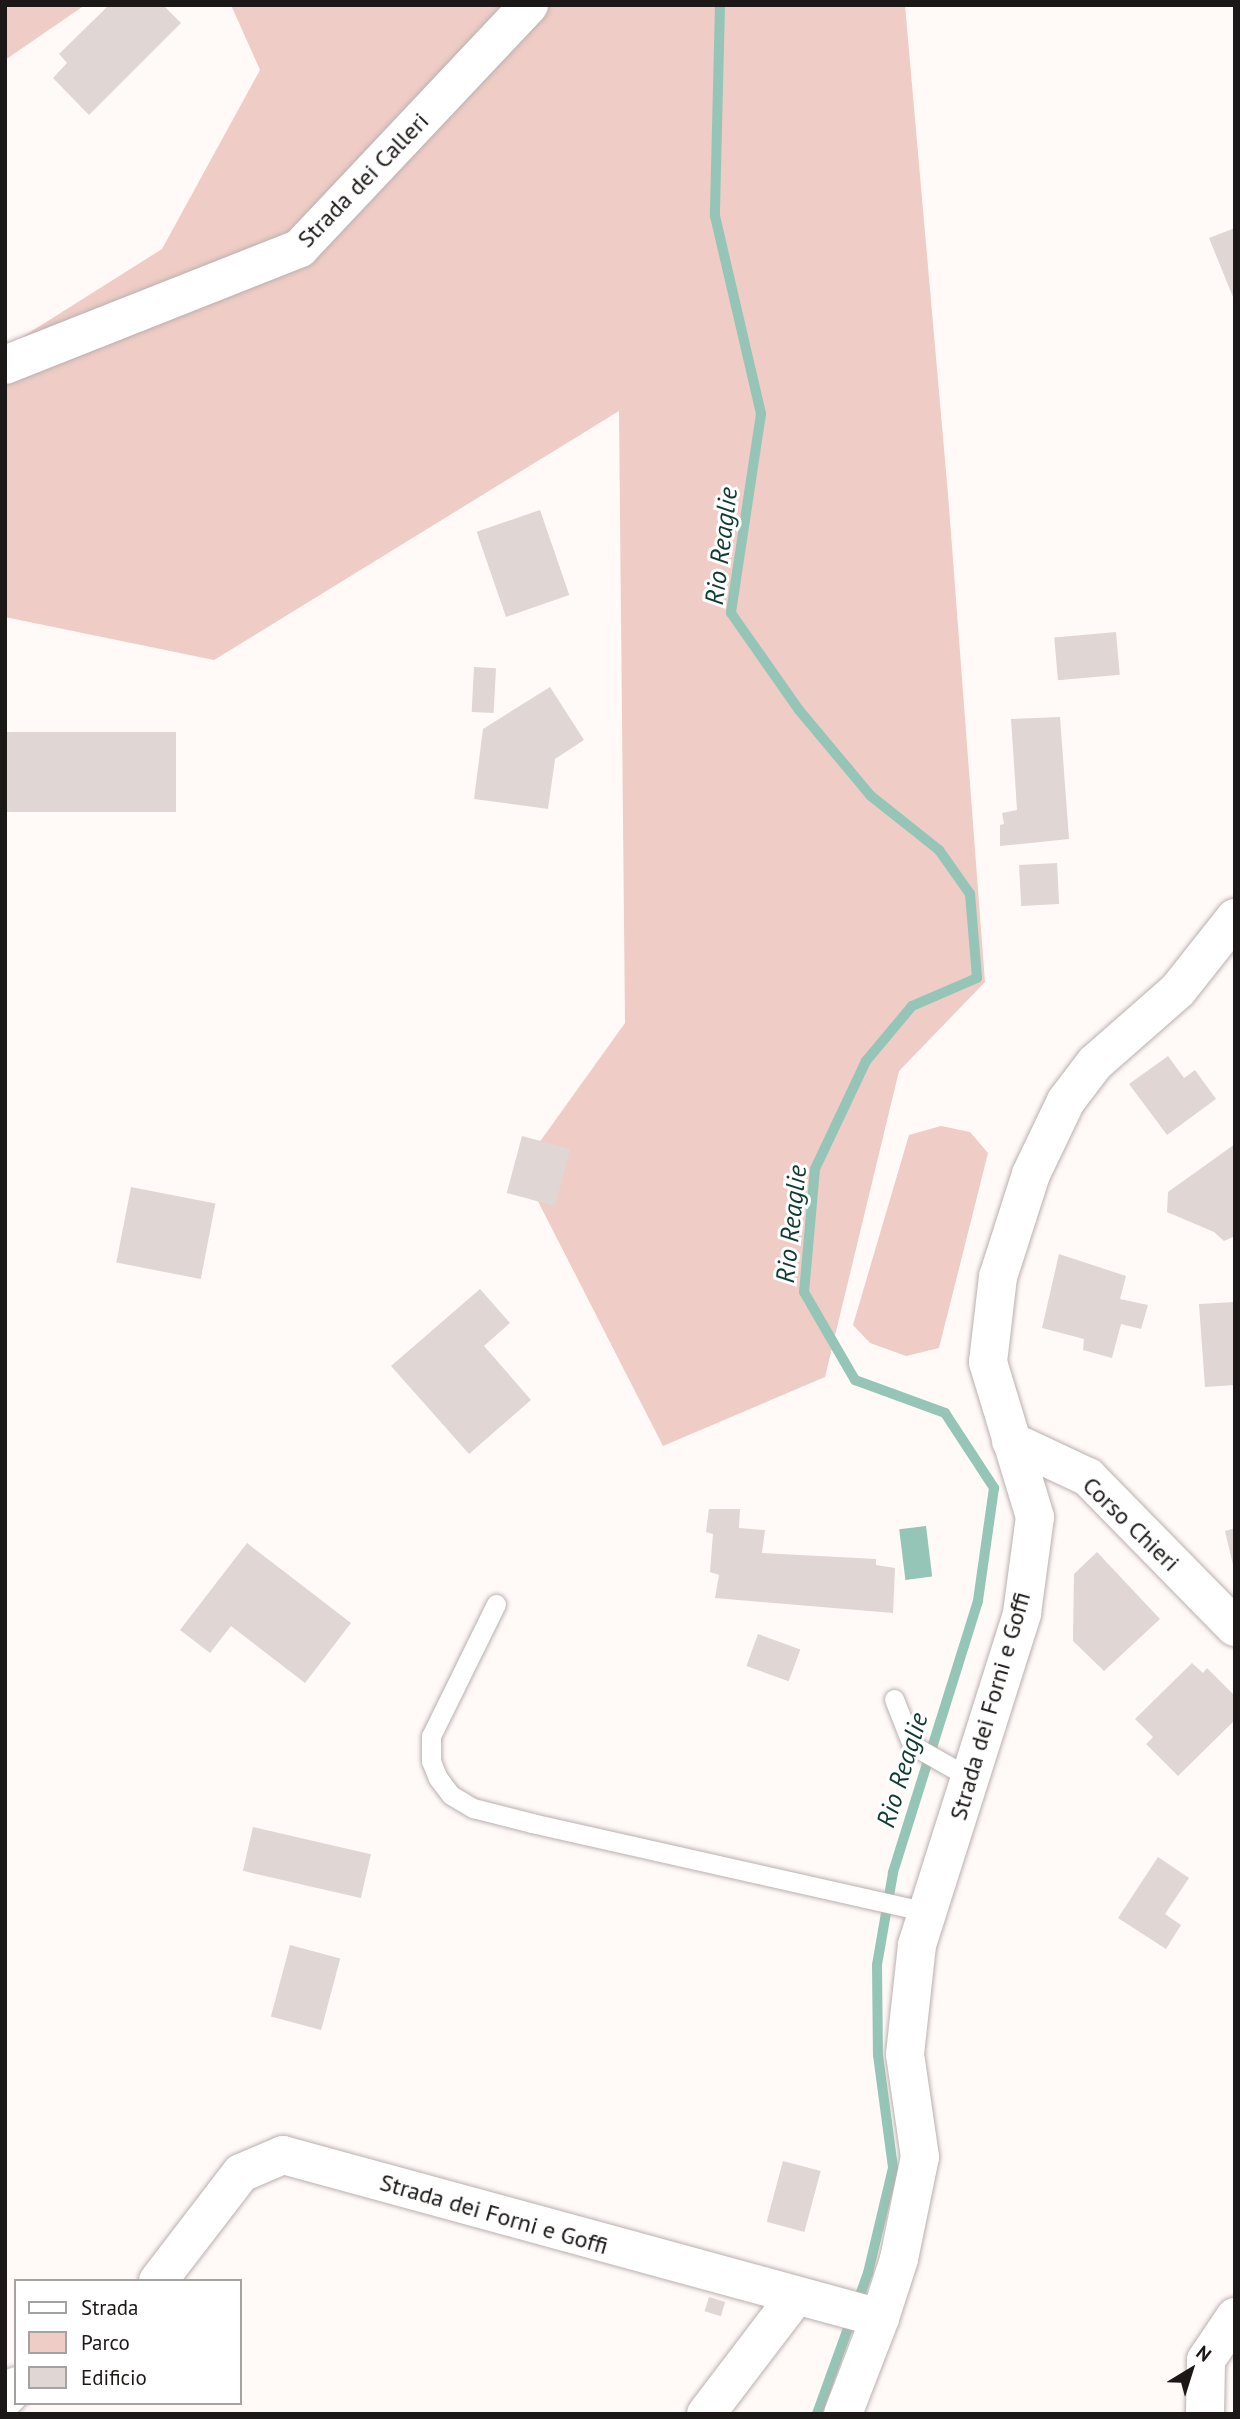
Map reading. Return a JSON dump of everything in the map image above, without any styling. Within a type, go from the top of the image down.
[{"type":"street","name":"Strada dei Calleri","points":[[5,365],[300,248],[530,5]]},
{"type":"street","name":"Strada dei Forni e Goffi","points":[[843,2414],[899,2259],[920,2157],[905,2054],[917,1945],[916,1909],[959,1772],[1021,1613],[1035,1517],[988,1363],[998,1278],[1031,1174],[1066,1101],[1095,1063],[1178,990],[1235,918]]},
{"type":"street","name":"Corso Chieri","points":[[1011,1441],[1088,1477],[1235,1627]]},
{"type":"street","name":"Strada dei Forni e Goffi","points":[[160,2279],[242,2173],[283,2155],[877,2318]]},
{"type":"street","points":[[706,2414],[809,2301]]},
{"type":"street","points":[[1205,2414],[1206,2360],[1235,2317]]},
{"type":"lane","points":[[496,1604],[431,1736],[431,1761],[438,1779],[451,1795],[473,1808],[508,1817],[916,1909]]},
{"type":"lane","points":[[894,1699],[912,1745],[959,1772]]},
{"type":"green space","points":[[5,5],[85,5],[5,60]]},
{"type":"green space","points":[[231,5],[905,5],[948,494],[985,982],[899,1071],[825,1377],[663,1446],[521,1168],[625,1023],[619,411],[214,660],[5,617],[5,348],[162,249],[260,70]]},
{"type":"green space","points":[[941,1126],[970,1132],[988,1153],[939,1348],[906,1356],[870,1343],[853,1325],[909,1135]]},
{"type":"shaded area","points":[[926,1526],[932,1577],[905,1580],[899,1529]]},
{"type":"building","points":[[109,5],[163,5],[181,23],[89,115],[53,78],[67,63],[59,54]]},
{"type":"building","points":[[1235,228],[1235,302],[1209,238]]},
{"type":"building","points":[[540,510],[569,595],[506,617],[477,532]]},
{"type":"building","points":[[1116,632],[1120,675],[1058,680],[1054,637]]},
{"type":"building","points":[[474,667],[496,668],[494,713],[472,712]]},
{"type":"building","points":[[550,687],[584,740],[555,759],[548,809],[474,799],[483,729]]},
{"type":"building","points":[[1060,717],[1069,839],[1000,846],[1000,825],[1004,824],[1002,813],[1017,810],[1011,719]]},
{"type":"building","points":[[7,732],[176,732],[176,812],[7,812]]},
{"type":"building","points":[[1057,863],[1059,904],[1021,906],[1019,865]]},
{"type":"building","points":[[1168,1056],[1184,1078],[1195,1070],[1216,1099],[1167,1135],[1129,1084]]},
{"type":"building","points":[[522,1136],[570,1149],[555,1206],[507,1193]]},
{"type":"building","points":[[1235,1144],[1235,1236],[1224,1241],[1214,1232],[1167,1212],[1168,1192]]},
{"type":"building","points":[[131,1187],[215,1203],[201,1279],[116,1263]]},
{"type":"building","points":[[1059,1254],[1126,1276],[1120,1299],[1148,1305],[1141,1329],[1121,1324],[1112,1358],[1083,1350],[1084,1339],[1042,1328]]},
{"type":"building","points":[[480,1289],[510,1323],[484,1346],[531,1400],[469,1454],[391,1366]]},
{"type":"building","points":[[1235,1302],[1235,1385],[1205,1387],[1199,1304]]},
{"type":"building","points":[[709,1509],[740,1509],[739,1528],[765,1530],[762,1553],[876,1559],[876,1565],[895,1568],[893,1613],[715,1598],[719,1575],[710,1572],[713,1534],[706,1532]]},
{"type":"building","points":[[1235,1528],[1235,1569],[1234,1569],[1225,1531]]},
{"type":"building","points":[[247,1543],[351,1623],[305,1683],[231,1626],[210,1653],[180,1630]]},
{"type":"building","points":[[1097,1552],[1160,1619],[1104,1671],[1073,1641],[1074,1574]]},
{"type":"building","points":[[758,1634],[800,1649],[789,1681],[746,1666]]},
{"type":"building","points":[[1192,1663],[1203,1673],[1207,1668],[1235,1696],[1235,1720],[1178,1776],[1146,1744],[1153,1737],[1135,1719]]},
{"type":"building","points":[[253,1827],[371,1854],[361,1898],[243,1871]]},
{"type":"building","points":[[1158,1857],[1189,1878],[1165,1914],[1181,1925],[1166,1949],[1118,1918]]},
{"type":"building","points":[[290,1945],[340,1958],[321,2030],[271,2016]]},
{"type":"building","points":[[783,2161],[821,2171],[804,2232],[767,2222]]},
{"type":"building","points":[[709,2297],[725,2302],[721,2316],[705,2311]]},
{"type":"waterway","name":"Rio Reaglie","points":[[720,5],[715,216],[761,414],[731,613],[799,710],[871,796],[939,850],[970,894],[977,978],[912,1006],[866,1061],[815,1169],[804,1292],[855,1380],[945,1413],[994,1488],[978,1601],[893,1873],[877,1965],[878,2055],[893,2168],[868,2273],[817,2414]]}]
